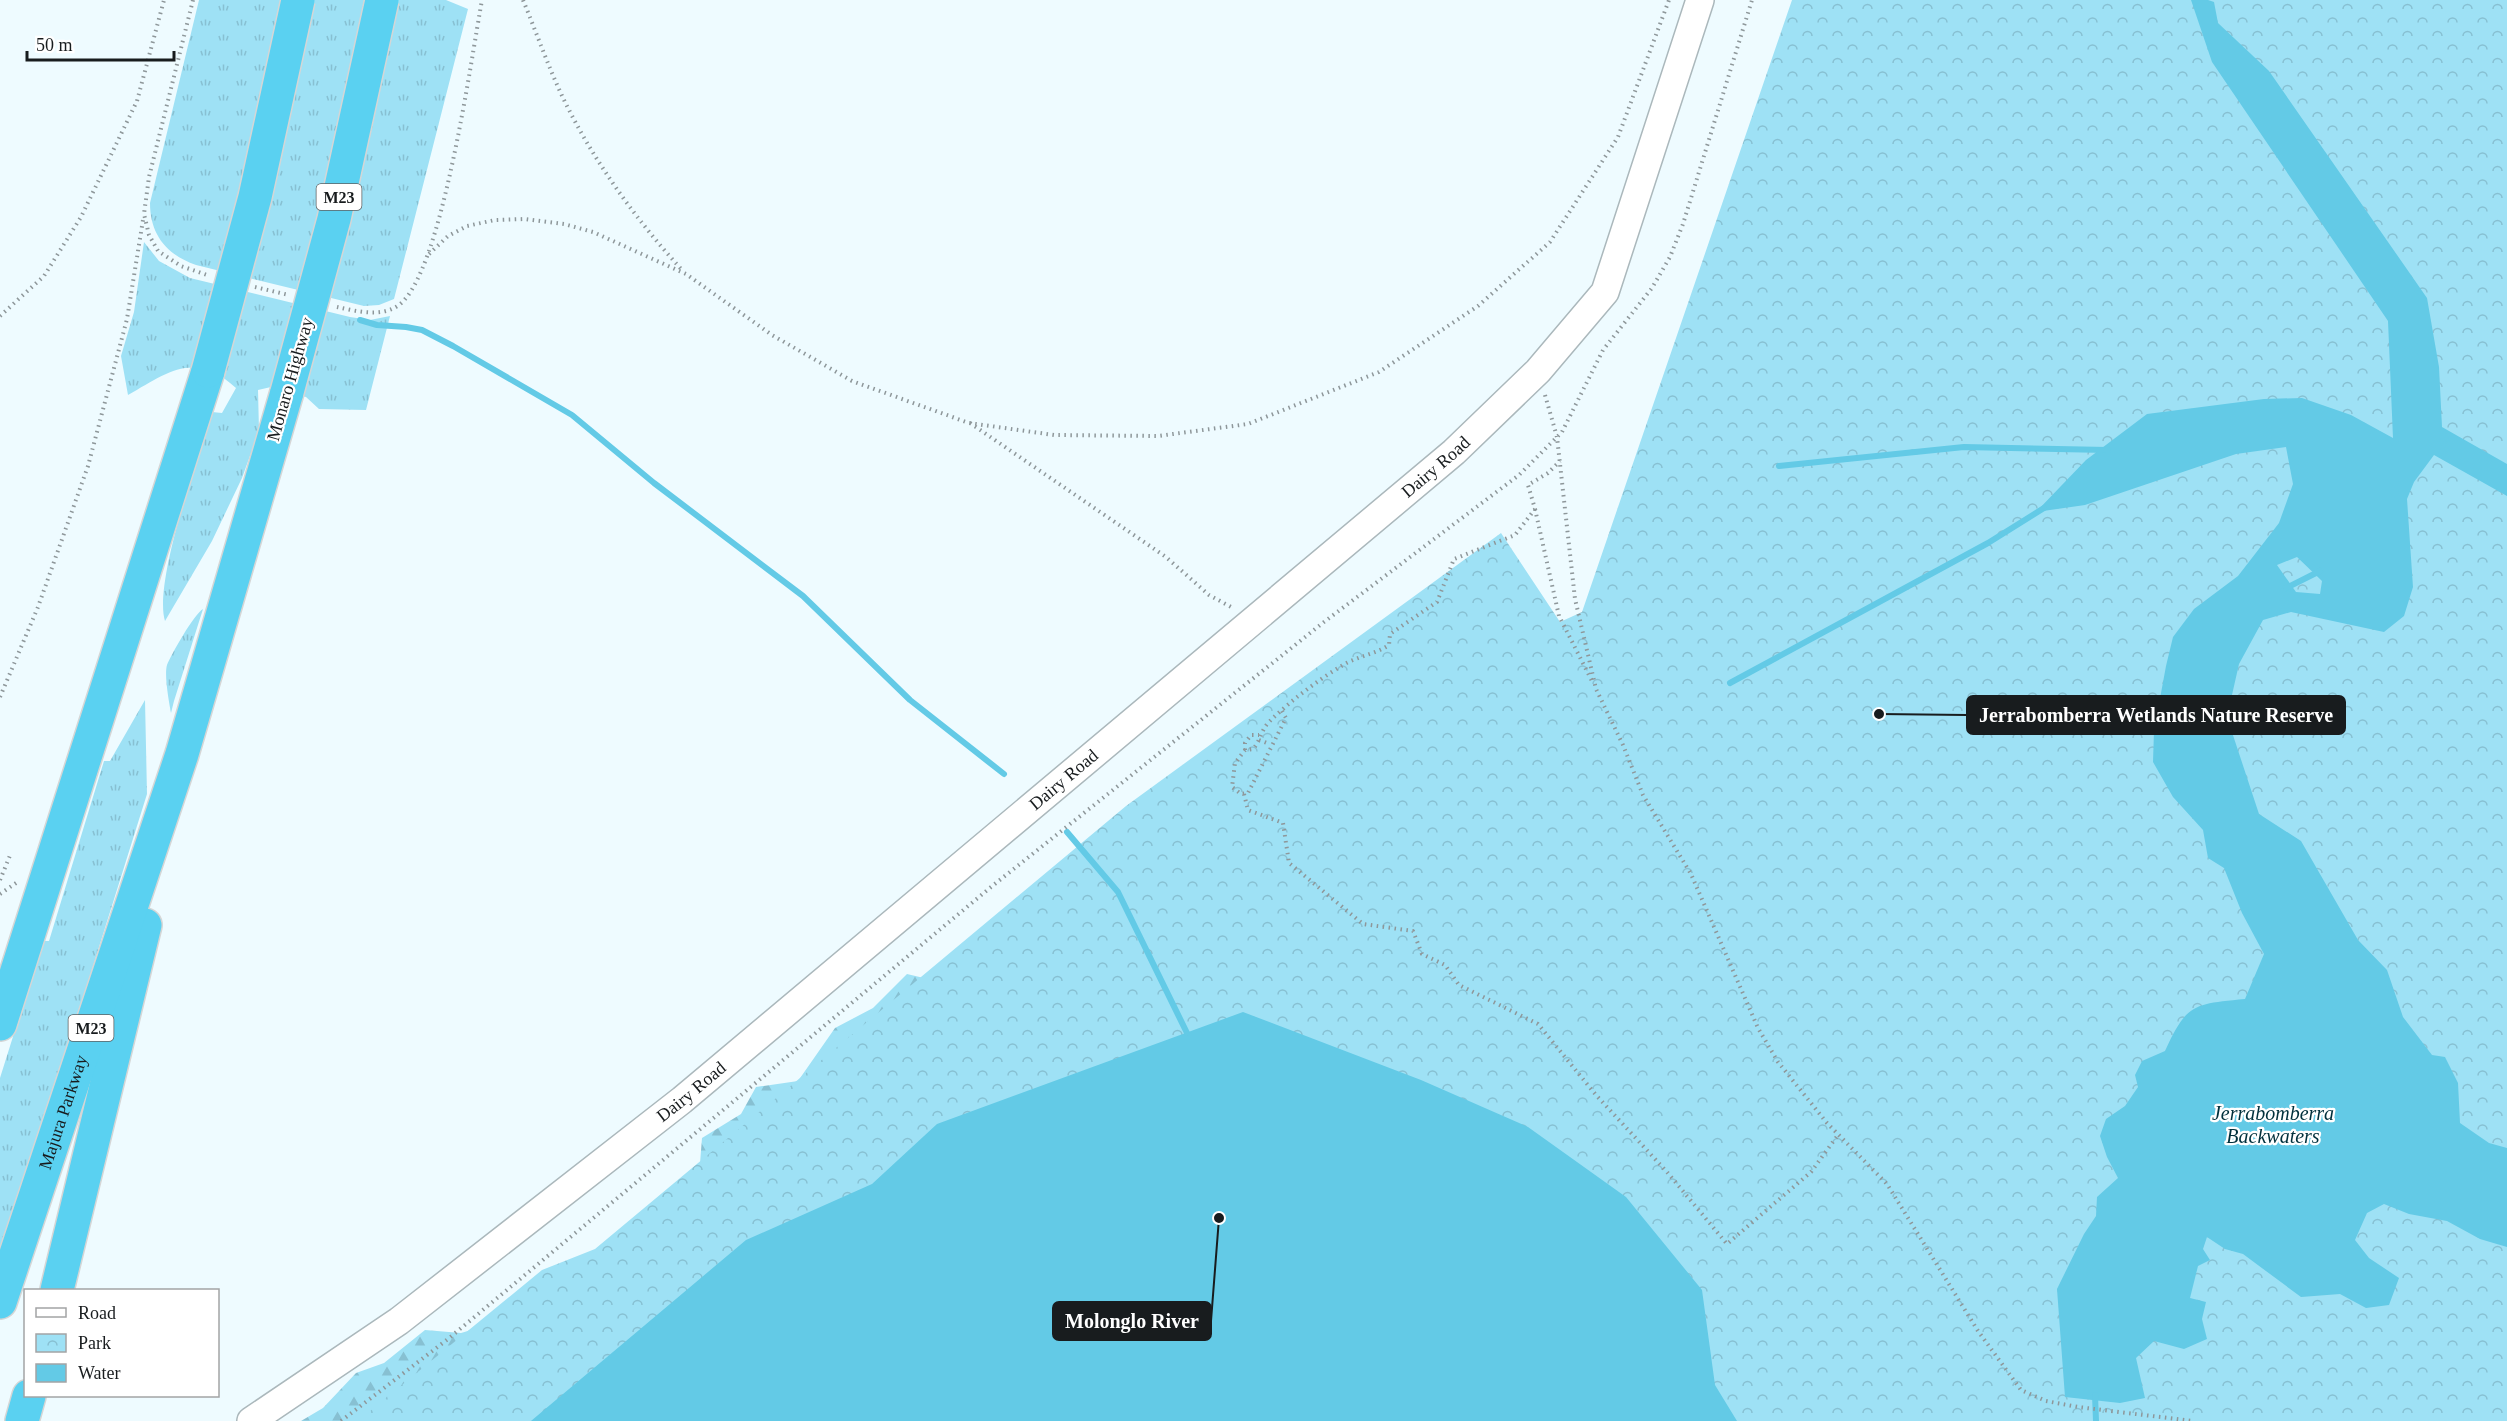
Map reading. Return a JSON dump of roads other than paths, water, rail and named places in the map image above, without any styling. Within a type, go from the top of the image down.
[{"type":"highway","points":[[0,1024],[208,371],[255,196],[298,0]]},
{"type":"highway","name":"Monaro Highway","points":[[182,754],[287,392],[334,219],[381,0]]},
{"type":"highway","points":[[0,986],[87,745]]},
{"type":"highway","points":[[57,1289],[129,994],[182,754]]},
{"type":"highway","name":"Majura Parkway","points":[[0,1302],[182,754]]},
{"type":"highway","points":[[22,1421],[28,1397]]},
{"type":"street","name":"Dairy Road","points":[[251,1421],[399,1321],[682,1100],[1454,452],[1538,371],[1605,292],[1700,0]]},
{"type":"water","name":"Jerrabomberra Backwaters","points":[[2191,0],[2214,2],[2218,23],[2269,71],[2427,298],[2439,367],[2442,427],[2507,464],[2507,496],[2434,455],[2414,482],[2407,499],[2413,587],[2404,616],[2384,632],[2291,612],[2263,620],[2239,664],[2227,717],[2259,814],[2301,841],[2358,940],[2387,970],[2403,1017],[2432,1055],[2445,1057],[2458,1083],[2460,1123],[2489,1143],[2507,1148],[2507,1247],[2480,1239],[2447,1221],[2409,1214],[2384,1204],[2367,1213],[2355,1240],[2369,1258],[2399,1278],[2389,1305],[2366,1308],[2340,1294],[2301,1297],[2243,1254],[2225,1249],[2207,1237],[2203,1249],[2210,1260],[2198,1266],[2190,1298],[2206,1302],[2202,1319],[2207,1339],[2184,1349],[2154,1341],[2136,1358],[2145,1398],[2120,1403],[2065,1397],[2057,1289],[2084,1234],[2096,1216],[2097,1197],[2118,1178],[2107,1157],[2100,1136],[2106,1119],[2125,1106],[2138,1087],[2135,1075],[2142,1061],[2165,1051],[2180,1023],[2194,1009],[2214,1002],[2245,999],[2264,954],[2242,913],[2224,868],[2208,858],[2203,830],[2173,797],[2153,762],[2154,731],[2166,666],[2173,637],[2194,609],[2238,576],[2279,523],[2293,484],[2286,447],[2236,454],[2085,505],[2036,512],[2086,460],[2147,414],[2264,399],[2302,398],[2351,415],[2393,438],[2388,321],[2212,62]],"holes":[[[2297,557],[2322,581],[2320,594],[2296,592],[2277,565]]]},
{"type":"water","points":[[1243,1012],[1421,1080],[1528,1127],[1626,1197],[1702,1290],[1715,1385],[1737,1421],[531,1421],[746,1240],[872,1184],[937,1124]]},
{"type":"waterway","points":[[360,320],[377,325],[422,330],[572,415],[654,483],[803,596],[910,700],[1004,774]]},
{"type":"waterway","points":[[1779,466],[1964,447],[2108,450]]},
{"type":"waterway","points":[[1730,683],[1988,543],[2044,508]]},
{"type":"waterway","points":[[2286,588],[2320,571]]},
{"type":"waterway","points":[[1067,832],[1118,892],[1187,1033]]},
{"type":"waterway","points":[[2095,1395],[2096,1421]]},
{"type":"place","name":"Jerrabomberra Wetlands Nature Reserve","points":[[1879,714]]},
{"type":"place","name":"Molonglo River","points":[[1219,1218]]}]
